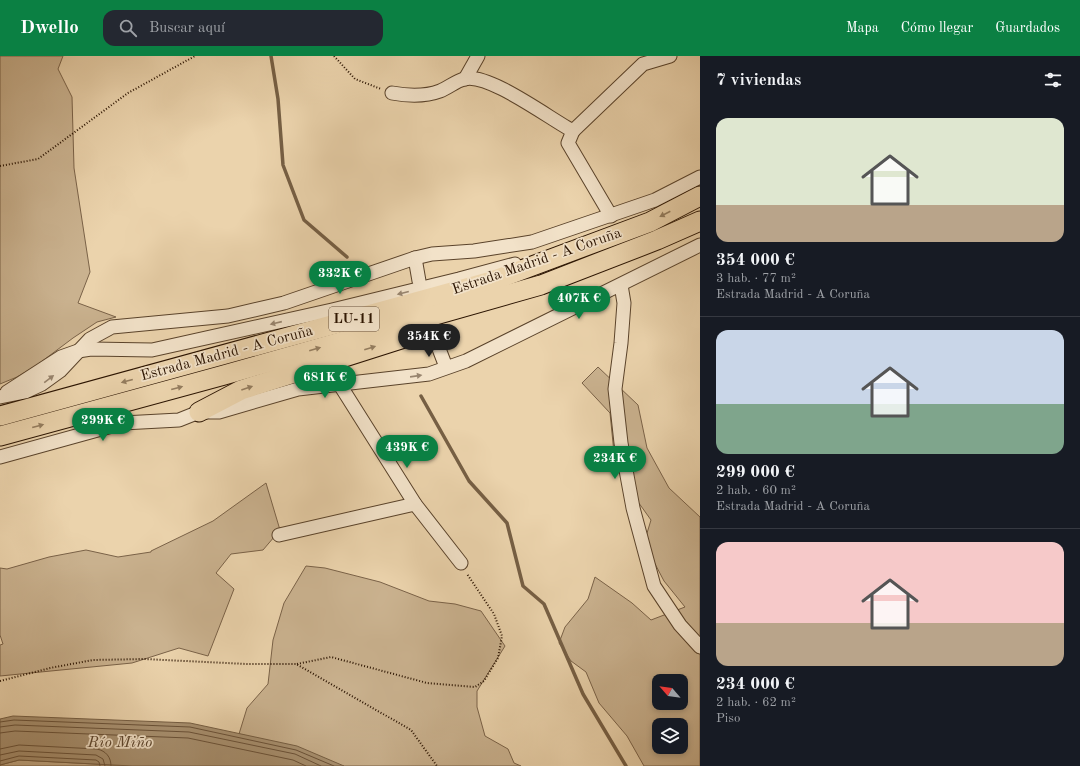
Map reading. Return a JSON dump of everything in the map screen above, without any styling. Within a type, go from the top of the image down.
[{"type":"highway","name":"Estrada Madrid - A Coruña","points":[[0,416],[492,281],[650,222],[700,196]]},
{"type":"highway","name":"Estrada Madrid - A Coruña","points":[[0,436],[224,375],[541,285],[700,221]]},
{"type":"highway","points":[[199,412],[241,390],[532,298],[619,266],[678,238],[700,225]]},
{"type":"street","points":[[392,93],[412,97],[439,92],[465,78],[479,56]]},
{"type":"street","points":[[479,56],[482,79]]},
{"type":"street","points":[[611,216],[568,144],[573,131],[643,60],[670,56]]},
{"type":"street","points":[[465,78],[482,79],[529,103],[573,131]]},
{"type":"street","points":[[0,397],[25,392],[42,384],[60,371],[90,339],[112,327],[228,316],[284,302],[415,258],[432,254],[474,251],[532,242],[655,200],[700,177]]},
{"type":"street","points":[[78,352],[91,349],[152,350],[231,333],[459,279],[603,240]]},
{"type":"street","points":[[0,457],[123,423],[179,420],[199,412],[219,412],[298,389],[429,374],[466,361],[700,245]]},
{"type":"street","points":[[415,258],[419,281]]},
{"type":"street","points":[[621,285],[624,303],[621,343],[614,389],[620,443],[633,508],[654,586],[680,625],[700,647]]},
{"type":"street","points":[[436,341],[446,367]]},
{"type":"street","points":[[340,385],[415,504],[461,563]]},
{"type":"street","points":[[279,535],[415,504]]},
{"type":"path","points":[[0,166],[38,159],[128,93],[195,56]]},
{"type":"path","points":[[334,56],[355,79],[392,93]]},
{"type":"path","points":[[0,682],[50,668],[93,660],[144,659],[247,664],[296,664],[331,657],[426,683],[475,687],[484,681],[498,658],[502,636],[494,614],[461,563]]},
{"type":"path","points":[[296,664],[411,730],[437,766]]},
{"type":"shaded area","points":[[0,56],[63,56],[58,69],[72,97],[74,168],[90,272],[78,303],[116,317],[97,322],[37,365],[17,377],[0,384]]},
{"type":"shaded area","points":[[598,367],[638,405],[647,448],[669,488],[700,517],[700,766],[644,766],[627,736],[599,703],[586,672],[571,661],[559,643],[565,627],[588,599],[595,577],[632,603],[651,620],[685,607],[664,581],[644,543],[651,520],[631,492],[615,463],[610,413],[582,383]]},
{"type":"shaded area","points":[[266,483],[280,530],[263,550],[231,554],[216,573],[234,589],[208,656],[179,648],[132,663],[0,676],[0,645],[3,644],[0,635],[0,568],[7,569],[49,557],[86,550],[118,557],[151,552],[213,521]]},
{"type":"shaded area","points":[[306,566],[325,568],[380,582],[429,601],[455,604],[481,611],[505,646],[477,691],[477,707],[485,736],[508,749],[514,763],[521,766],[333,766],[256,738],[239,734],[247,708],[268,684],[273,640],[284,603]]},
{"type":"shaded area","points":[[19,760],[132,766],[0,766]]},
{"type":"water","name":"Río Miño","points":[[13,716],[190,723],[297,746],[344,766],[132,766],[19,760],[0,765],[0,719]]},
{"type":"waterway","points":[[271,56],[278,99],[283,165],[304,220],[347,257]]},
{"type":"waterway","points":[[421,396],[469,481],[507,523],[523,586],[544,604],[583,694],[626,766]]},
{"type":"tunnel","points":[[427,309],[436,341]]}]
